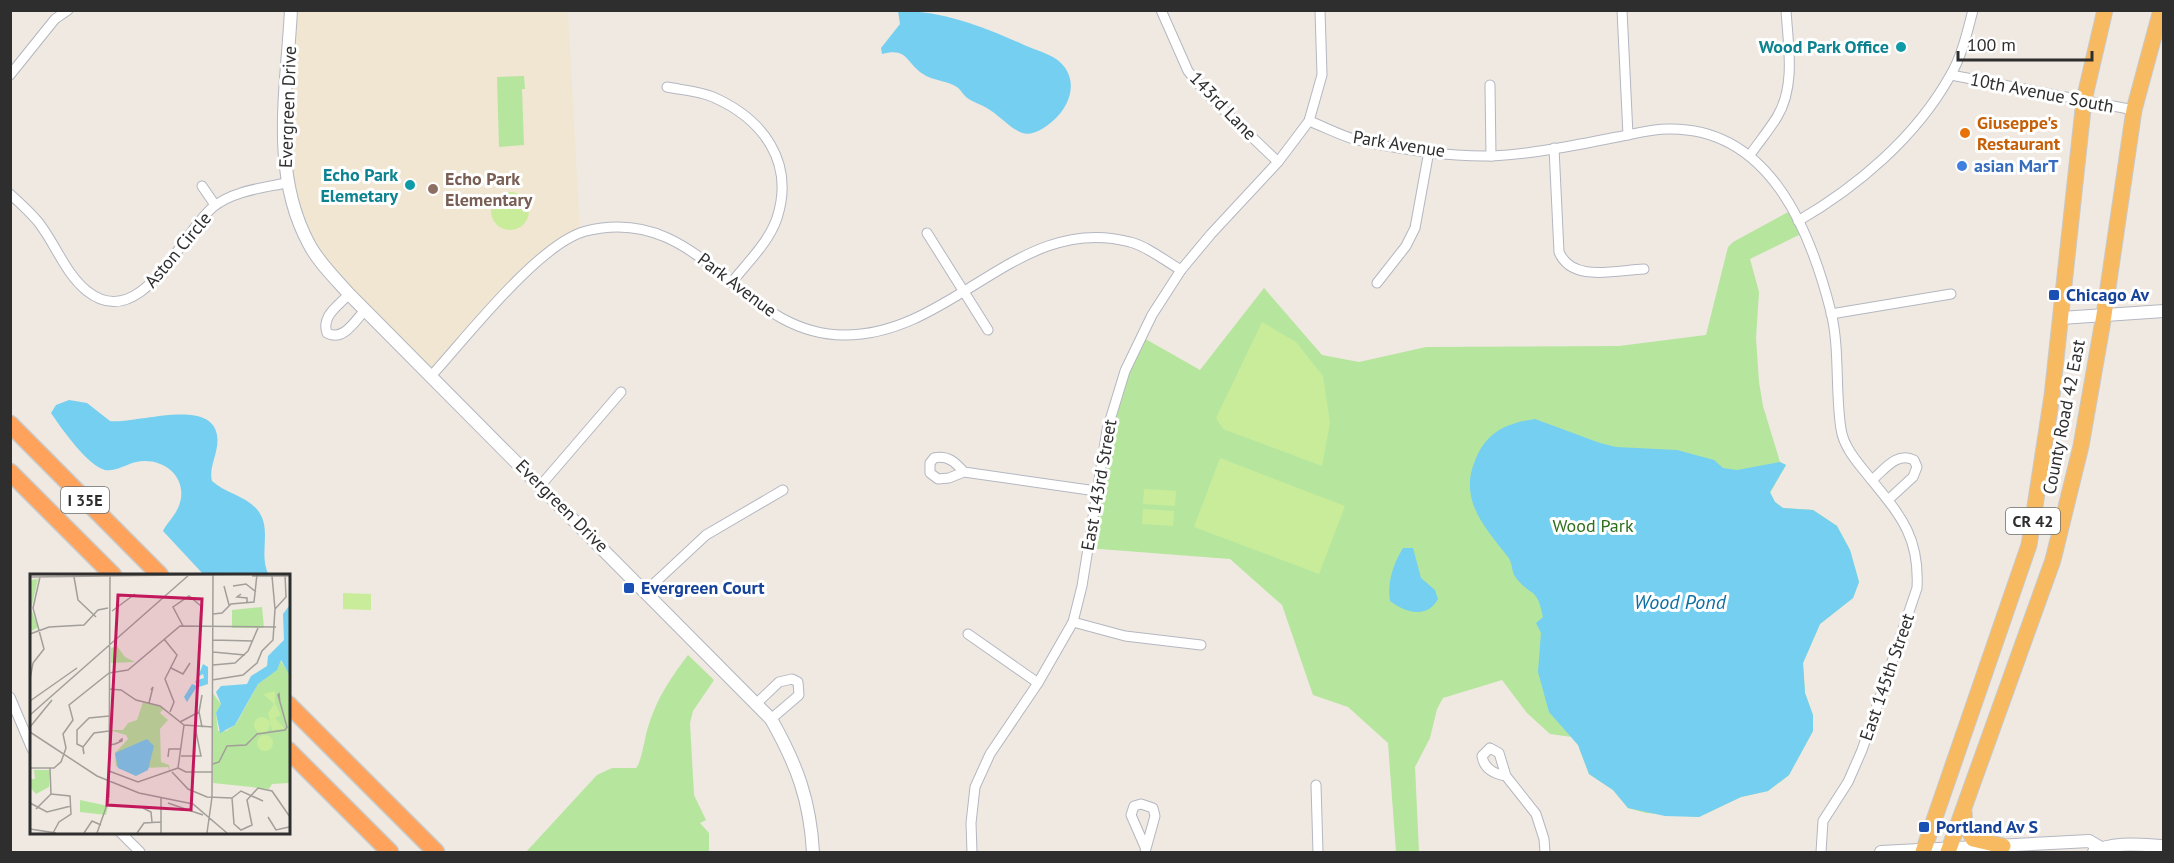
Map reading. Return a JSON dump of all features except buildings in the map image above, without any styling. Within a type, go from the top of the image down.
[{"type":"highway","name":"County Road 42 East","points":[[1923,851],[2029,545],[2052,396],[2084,100],[2105,10]]},
{"type":"highway","name":"County Road 42 East","points":[[1948,851],[2053,560],[2081,446],[2104,315],[2134,110],[2161,10]]},
{"type":"highway","name":"I 35E","points":[[10,424],[159,574]]},
{"type":"highway","name":"I 35E","points":[[10,472],[112,574]]},
{"type":"highway","points":[[290,706],[436,852]]},
{"type":"highway","points":[[290,752],[390,852]]},
{"type":"highway","points":[[1965,805],[1965,823],[1973,839],[2003,846]]},
{"type":"street","points":[[11,73],[55,19],[68,10]]},
{"type":"street","name":"Evergreen Drive","points":[[291,10],[283,146],[286,183],[295,214],[310,246],[349,294],[542,485],[771,719],[804,784],[813,852]]},
{"type":"street","name":"143rd Lane","points":[[1161,10],[1188,71],[1206,93],[1278,162]]},
{"type":"street","name":"East 143rd Street","points":[[972,852],[970,823],[975,787],[990,754],[1038,683],[1073,622],[1082,586],[1107,430],[1125,371],[1152,315],[1181,270],[1278,162],[1309,121],[1322,75],[1320,10]]},
{"type":"street","points":[[1622,10],[1628,135],[1667,129],[1696,130],[1725,139],[1750,155],[1778,115],[1786,96],[1790,74],[1786,10]]},
{"type":"street","points":[[1798,221],[1837,198],[1870,171],[1927,110],[1951,75],[1965,43],[1972,10]]},
{"type":"street","name":"10th Avenue South","points":[[1951,75],[2134,110]]},
{"type":"street","points":[[1490,85],[1491,156]]},
{"type":"street","points":[[667,87],[711,96],[742,112],[764,132],[778,160],[783,190],[777,219],[766,239],[732,282]]},
{"type":"street","name":"Park Avenue","points":[[1309,121],[1356,140],[1429,151],[1491,156],[1628,135]]},
{"type":"street","points":[[1554,148],[1559,252],[1564,263],[1580,272],[1644,269]]},
{"type":"street","points":[[1377,283],[1406,246],[1415,228],[1429,151]]},
{"type":"street","name":"East 145th Street","points":[[1750,155],[1776,180],[1798,221],[1815,260],[1832,314],[1841,432],[1854,458],[1901,516],[1912,537],[1918,562],[1917,588],[1862,750],[1848,782],[1823,821],[1821,852]]},
{"type":"street","name":"Aston Circle","points":[[10,194],[39,223],[74,279],[88,292],[101,298],[116,300],[130,298],[144,291],[155,280],[196,223],[215,205],[243,192],[286,183]]},
{"type":"street","name":"Aston Circle","points":[[202,186],[215,205]]},
{"type":"street","name":"Park Avenue","points":[[432,375],[539,258],[561,242],[585,232],[622,226],[659,233],[687,247],[766,309],[788,322],[816,332],[844,335],[876,333],[904,326],[1034,249],[1079,237],[1105,237],[1132,242],[1181,270]]},
{"type":"street","points":[[927,233],[988,330]]},
{"type":"street","points":[[349,294],[327,317],[324,325],[327,333],[333,337],[342,335],[365,310]]},
{"type":"street","points":[[1832,314],[1951,294]]},
{"type":"street","points":[[2061,318],[2163,311]]},
{"type":"street","points":[[542,485],[621,392]]},
{"type":"street","points":[[1872,480],[1898,458],[1908,457],[1914,460],[1917,467],[1913,477],[1888,500]]},
{"type":"street","points":[[964,472],[1096,491]]},
{"type":"street","points":[[646,591],[705,535],[783,490]]},
{"type":"street","points":[[1073,622],[1125,636],[1201,645]]},
{"type":"street","points":[[968,634],[1038,683]]},
{"type":"street","points":[[756,704],[779,682],[792,679],[798,682],[799,695],[789,706],[771,719]]},
{"type":"street","points":[[10,697],[30,745]]},
{"type":"street","points":[[10,722],[22,728]]},
{"type":"street","points":[[1506,776],[1536,814],[1544,839],[1545,852]]},
{"type":"street","points":[[1316,786],[1318,852]]},
{"type":"street","points":[[122,833],[140,852]]},
{"type":"street","points":[[1881,852],[1948,851],[2089,841],[2097,850],[2163,846]]},
{"type":"shaded area","name":"Echo Park Elementary","points":[[291,11],[568,11],[580,234],[539,258],[432,375],[327,269],[286,183]]},
{"type":"green space","points":[[524,76],[525,89],[522,89],[524,145],[499,147],[497,77]]},
{"type":"green space","points":[[510,192],[517,193],[523,198],[528,204],[528,218],[523,224],[517,229],[510,230],[503,229],[497,224],[492,218],[491,211],[492,204],[497,198],[503,193]]},
{"type":"green space","name":"Wood Park","points":[[1792,210],[1803,233],[1750,259],[1759,292],[1756,338],[1763,406],[1780,462],[1786,465],[1770,493],[1775,502],[1783,508],[1813,510],[1837,526],[1850,550],[1859,582],[1853,598],[1820,624],[1803,663],[1805,693],[1813,715],[1813,731],[1789,775],[1768,791],[1741,797],[1699,817],[1646,813],[1628,808],[1613,790],[1589,774],[1578,745],[1572,737],[1550,734],[1527,713],[1502,680],[1443,698],[1437,709],[1430,738],[1415,767],[1419,852],[1396,852],[1388,743],[1348,707],[1313,695],[1282,605],[1230,559],[1087,548],[1107,430],[1142,337],[1200,370],[1264,288],[1322,355],[1359,362],[1426,347],[1619,346],[1706,335],[1728,247],[1733,242]]},
{"type":"green space","points":[[1262,322],[1296,342],[1323,376],[1330,423],[1322,466],[1223,429],[1216,418]]},
{"type":"green space","points":[[1220,458],[1345,506],[1319,574],[1194,527]]},
{"type":"green space","points":[[1144,489],[1176,491],[1175,506],[1143,504]]},
{"type":"green space","points":[[1143,509],[1174,511],[1173,526],[1142,524]]},
{"type":"green space","points":[[343,593],[371,594],[371,610],[343,609]]},
{"type":"green space","points":[[688,655],[714,680],[693,711],[690,723],[694,795],[706,820],[700,823],[709,833],[709,852],[526,852],[597,775],[612,768],[636,768],[656,705]]},
{"type":"water","points":[[898,11],[930,13],[962,21],[1053,57],[1066,70],[1071,84],[1068,99],[1061,113],[1044,128],[1027,134],[1020,132],[990,110],[968,99],[957,87],[923,74],[902,54],[890,52],[882,54],[881,48],[900,24]]},
{"type":"water","points":[[69,400],[87,403],[110,421],[187,415],[201,417],[212,424],[217,435],[217,447],[212,481],[249,502],[259,512],[263,519],[265,559],[269,574],[203,574],[163,531],[178,508],[181,497],[178,479],[172,472],[165,466],[146,461],[113,470],[98,467],[75,446],[61,428],[51,413],[56,405]]},
{"type":"water","name":"Wood Pond","points":[[1535,419],[1600,443],[1616,447],[1677,450],[1714,460],[1723,468],[1737,470],[1780,462],[1786,465],[1770,492],[1775,502],[1783,508],[1813,510],[1837,526],[1850,550],[1859,582],[1853,598],[1820,624],[1803,663],[1805,693],[1813,715],[1813,731],[1789,775],[1768,791],[1741,797],[1699,817],[1665,816],[1628,808],[1613,790],[1589,774],[1578,745],[1549,712],[1538,672],[1541,633],[1536,623],[1543,617],[1541,607],[1536,596],[1516,578],[1510,559],[1482,522],[1471,498],[1470,485],[1477,456],[1487,440],[1501,429]]},
{"type":"water","points":[[1403,548],[1413,548],[1421,578],[1435,590],[1438,599],[1422,612],[1403,609],[1390,601],[1389,587],[1392,574]]},
{"type":"place","name":"Wood Park Office","points":[[1901,47]]},
{"type":"place","name":"Giuseppe's Restaurant","points":[[1965,133]]},
{"type":"place","name":"asian MarT","points":[[1962,166]]},
{"type":"place","name":"Echo Park Elemetary","points":[[410,185]]},
{"type":"place","name":"Echo Park Elementary","points":[[433,189]]},
{"type":"place","name":"Chicago Av","points":[[2054,295]]},
{"type":"place","name":"Evergreen Court","points":[[629,588]]},
{"type":"place","name":"Portland Av S","points":[[1924,827]]}]
